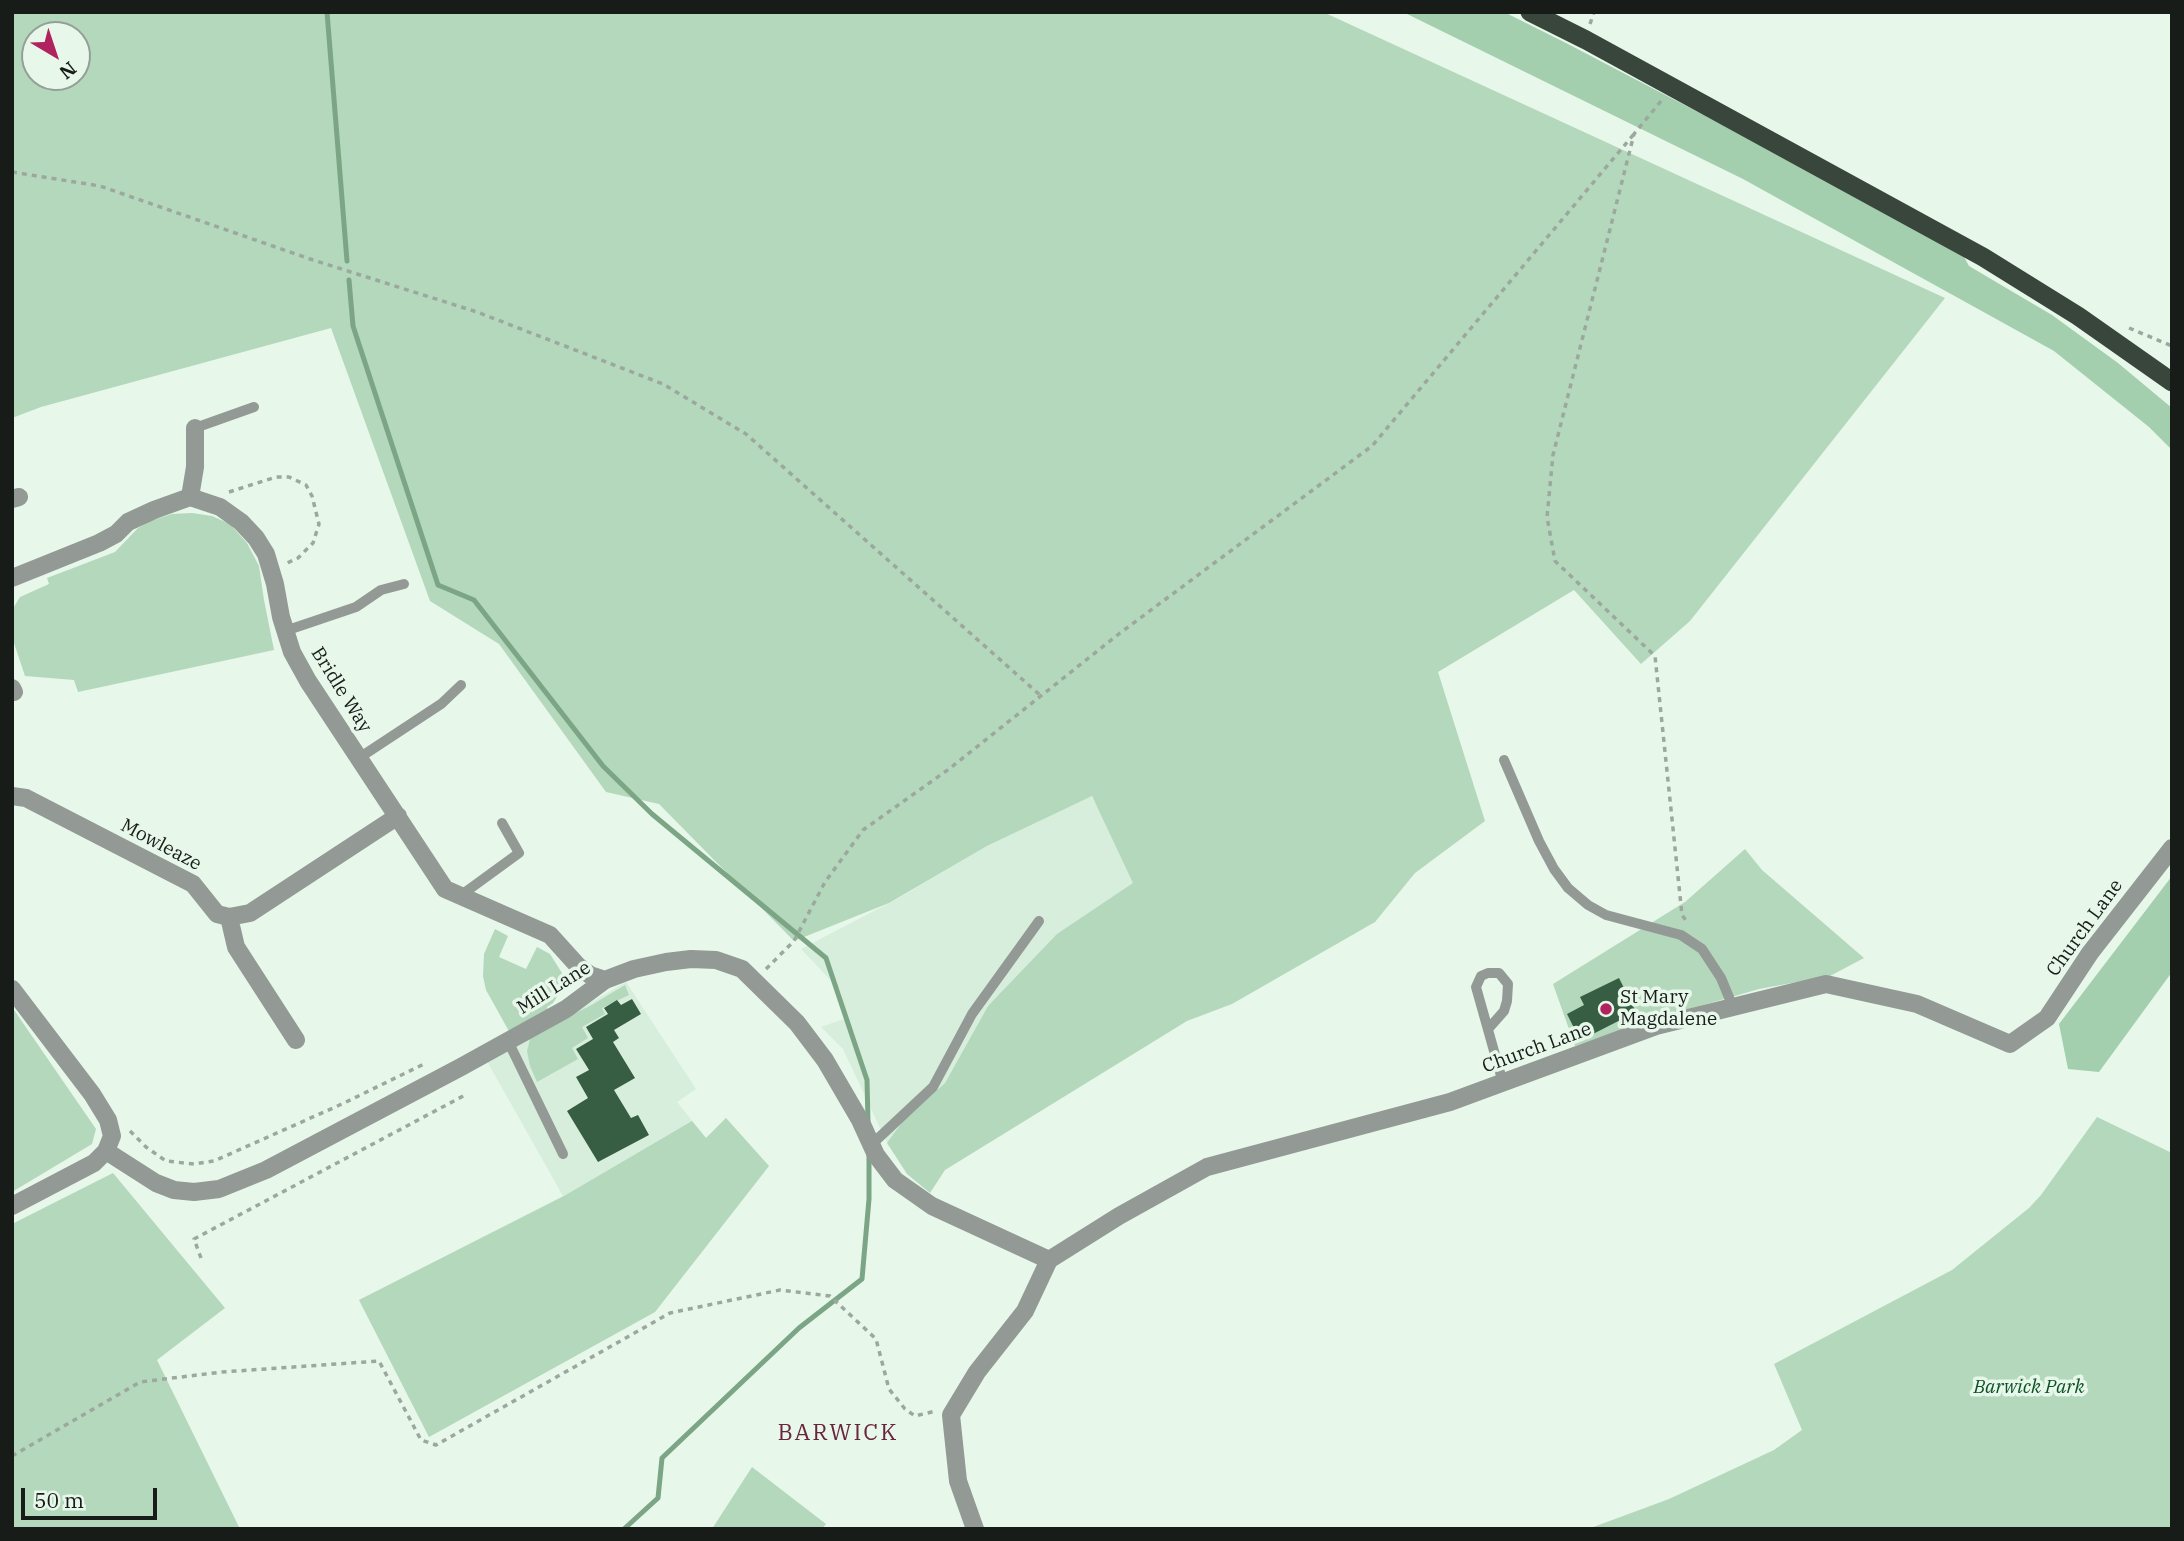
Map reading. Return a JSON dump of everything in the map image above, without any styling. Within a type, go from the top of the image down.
[{"type":"highway","points":[[1530,12],[1983,257],[2078,316],[2172,382]]},
{"type":"street","points":[[12,578],[99,544],[116,534],[128,522],[190,497],[195,467],[195,428]]},
{"type":"street","name":"Bridle Way","points":[[190,497],[215,505],[241,522],[256,538],[266,554],[292,652],[308,681],[445,888],[550,935],[578,966],[605,981]]},
{"type":"street","name":"Mowleaze","points":[[12,796],[26,797],[193,884],[217,914],[229,917]]},
{"type":"street","points":[[296,1040],[236,947],[229,917],[250,913],[398,816]]},
{"type":"street","name":"Church Lane","points":[[1049,1260],[1119,1216],[1207,1167],[1450,1102],[1656,1026],[1826,984],[1917,1004],[2010,1044],[2047,1018],[2090,953],[2172,848]]},
{"type":"street","name":"Mill Lane","points":[[106,1151],[156,1183],[174,1190],[194,1192],[219,1189],[297,1154],[508,1041],[566,1009],[605,981],[634,969],[666,962],[716,960],[742,969],[797,1023],[825,1060],[876,1155],[895,1180],[932,1206],[1049,1260]]},
{"type":"street","points":[[12,989],[92,1094],[111,1129],[112,1136],[106,1151],[94,1163],[12,1206]]},
{"type":"street","points":[[975,1529],[958,1481],[951,1415],[977,1372],[1025,1311],[1049,1260]]},
{"type":"lane","points":[[195,428],[254,407]]},
{"type":"lane","points":[[285,631],[356,607],[381,590],[404,584]]},
{"type":"lane","points":[[359,758],[441,704],[461,685]]},
{"type":"lane","points":[[1504,760],[1539,841],[1568,888],[1605,915],[1681,935],[1702,949],[1721,978],[1733,1007]]},
{"type":"lane","points":[[460,896],[519,853],[502,823]]},
{"type":"lane","points":[[871,1145],[933,1087],[972,1014],[1040,921]]},
{"type":"lane","points":[[1489,1028],[1504,1010],[1507,1001],[1508,984],[1499,973],[1480,976],[1476,987],[1503,1083]]},
{"type":"lane","points":[[508,1041],[563,1154]]},
{"type":"path","points":[[755,981],[794,941],[825,882],[863,830],[949,769],[1120,633],[1372,446],[1671,88]]},
{"type":"path","points":[[1634,134],[1553,456],[1547,517],[1555,561],[1655,656],[1682,915],[1689,926]]},
{"type":"path","points":[[12,172],[100,186],[313,260],[477,312],[663,384],[746,434],[1041,696]]},
{"type":"path","points":[[215,505],[224,494],[275,477],[289,477],[306,485],[312,496],[319,524],[313,542],[298,558],[271,570]]},
{"type":"path","points":[[111,1129],[128,1129],[146,1147],[166,1161],[194,1164],[214,1161],[435,1059]]},
{"type":"path","points":[[201,1258],[194,1239],[467,1094]]},
{"type":"path","points":[[12,1456],[140,1382],[222,1372],[379,1362],[421,1440],[436,1445],[670,1313],[780,1290],[830,1296],[876,1339],[889,1389],[905,1409],[915,1416],[957,1406]]},
{"type":"shaded area","points":[[1091,796],[1140,878],[988,1006],[945,1083],[902,1122],[887,1143],[843,1049],[821,1027],[847,1018],[840,990],[801,949],[897,899],[987,846]]},
{"type":"shaded area","points":[[626,982],[696,1089],[677,1102],[706,1138],[726,1118],[769,1166],[655,1312],[429,1437],[359,1300],[563,1196],[488,1063]]},
{"type":"green space","points":[[12,12],[1323,12],[1945,298],[1690,621],[1641,664],[1574,590],[1438,672],[1485,821],[1415,873],[1375,922],[1232,1004],[1187,1021],[945,1170],[930,1193],[907,1174],[887,1143],[902,1122],[945,1083],[988,1006],[1057,934],[1133,883],[1092,796],[987,846],[889,903],[794,941],[659,804],[606,792],[499,644],[430,601],[331,328],[41,407],[12,418]]},
{"type":"green space","points":[[1403,12],[1504,12],[1780,155],[1963,255],[1969,266],[2052,315],[2118,363],[2172,408],[2172,450],[2149,427],[2054,351],[1743,179]]},
{"type":"green space","points":[[172,514],[212,516],[230,524],[247,543],[259,566],[274,650],[78,692],[74,680],[25,676],[12,637],[12,610],[20,597],[49,584],[47,578],[115,552],[138,528],[150,521]]},
{"type":"green space","points":[[1745,849],[1762,870],[1864,958],[1830,976],[1759,989],[1638,1024],[1575,1046],[1553,984],[1685,902]]},
{"type":"green space","points":[[2172,876],[2172,972],[2099,1072],[2068,1069],[2059,1024]]},
{"type":"green space","points":[[495,929],[508,936],[499,957],[526,969],[537,947],[550,954],[562,973],[565,985],[553,1003],[547,1007],[549,1013],[510,1033],[486,990],[483,976],[484,954]]},
{"type":"green space","points":[[625,985],[629,995],[602,1008],[605,1014],[582,1027],[588,1038],[572,1048],[578,1059],[537,1082],[527,1051],[530,1039],[541,1029],[590,1006]]},
{"type":"green space","points":[[12,1007],[96,1129],[92,1144],[12,1192]]},
{"type":"green space","name":"Barwick Park","points":[[2097,1117],[2172,1153],[2172,1529],[1588,1529],[1669,1499],[1774,1450],[1802,1430],[1774,1364],[1952,1270],[2029,1208]]},
{"type":"green space","points":[[726,1118],[769,1166],[655,1312],[429,1437],[359,1300],[564,1196],[692,1121],[706,1138]]},
{"type":"green space","points":[[113,1173],[225,1308],[157,1360],[240,1529],[12,1529],[12,1224]]},
{"type":"green space","points":[[752,1467],[826,1524],[822,1529],[712,1529]]},
{"type":"building","name":"St Mary Magdalene","points":[[1619,978],[1636,1012],[1591,1035],[1586,1025],[1575,1030],[1567,1014],[1584,1005],[1580,997]]},
{"type":"building","points":[[632,999],[641,1014],[614,1030],[619,1038],[613,1042],[635,1078],[614,1090],[631,1118],[638,1115],[649,1135],[598,1162],[567,1111],[588,1098],[576,1077],[589,1070],[576,1049],[593,1039],[586,1027],[608,1014],[604,1008],[617,1000],[621,1005]]},
{"type":"waterway","points":[[327,12],[347,261]]},
{"type":"waterway","points":[[349,280],[353,326],[438,585],[474,600],[603,766],[652,814],[826,958],[867,1080],[868,1122]]},
{"type":"waterway","points":[[624,1529],[658,1498],[662,1458],[799,1328],[862,1279],[869,1199],[869,1153]]},
{"type":"place","name":"St Mary Magdalene","points":[[1606,1009]]},
{"type":"district","name":"BARWICK","points":[[838,1433]]}]
